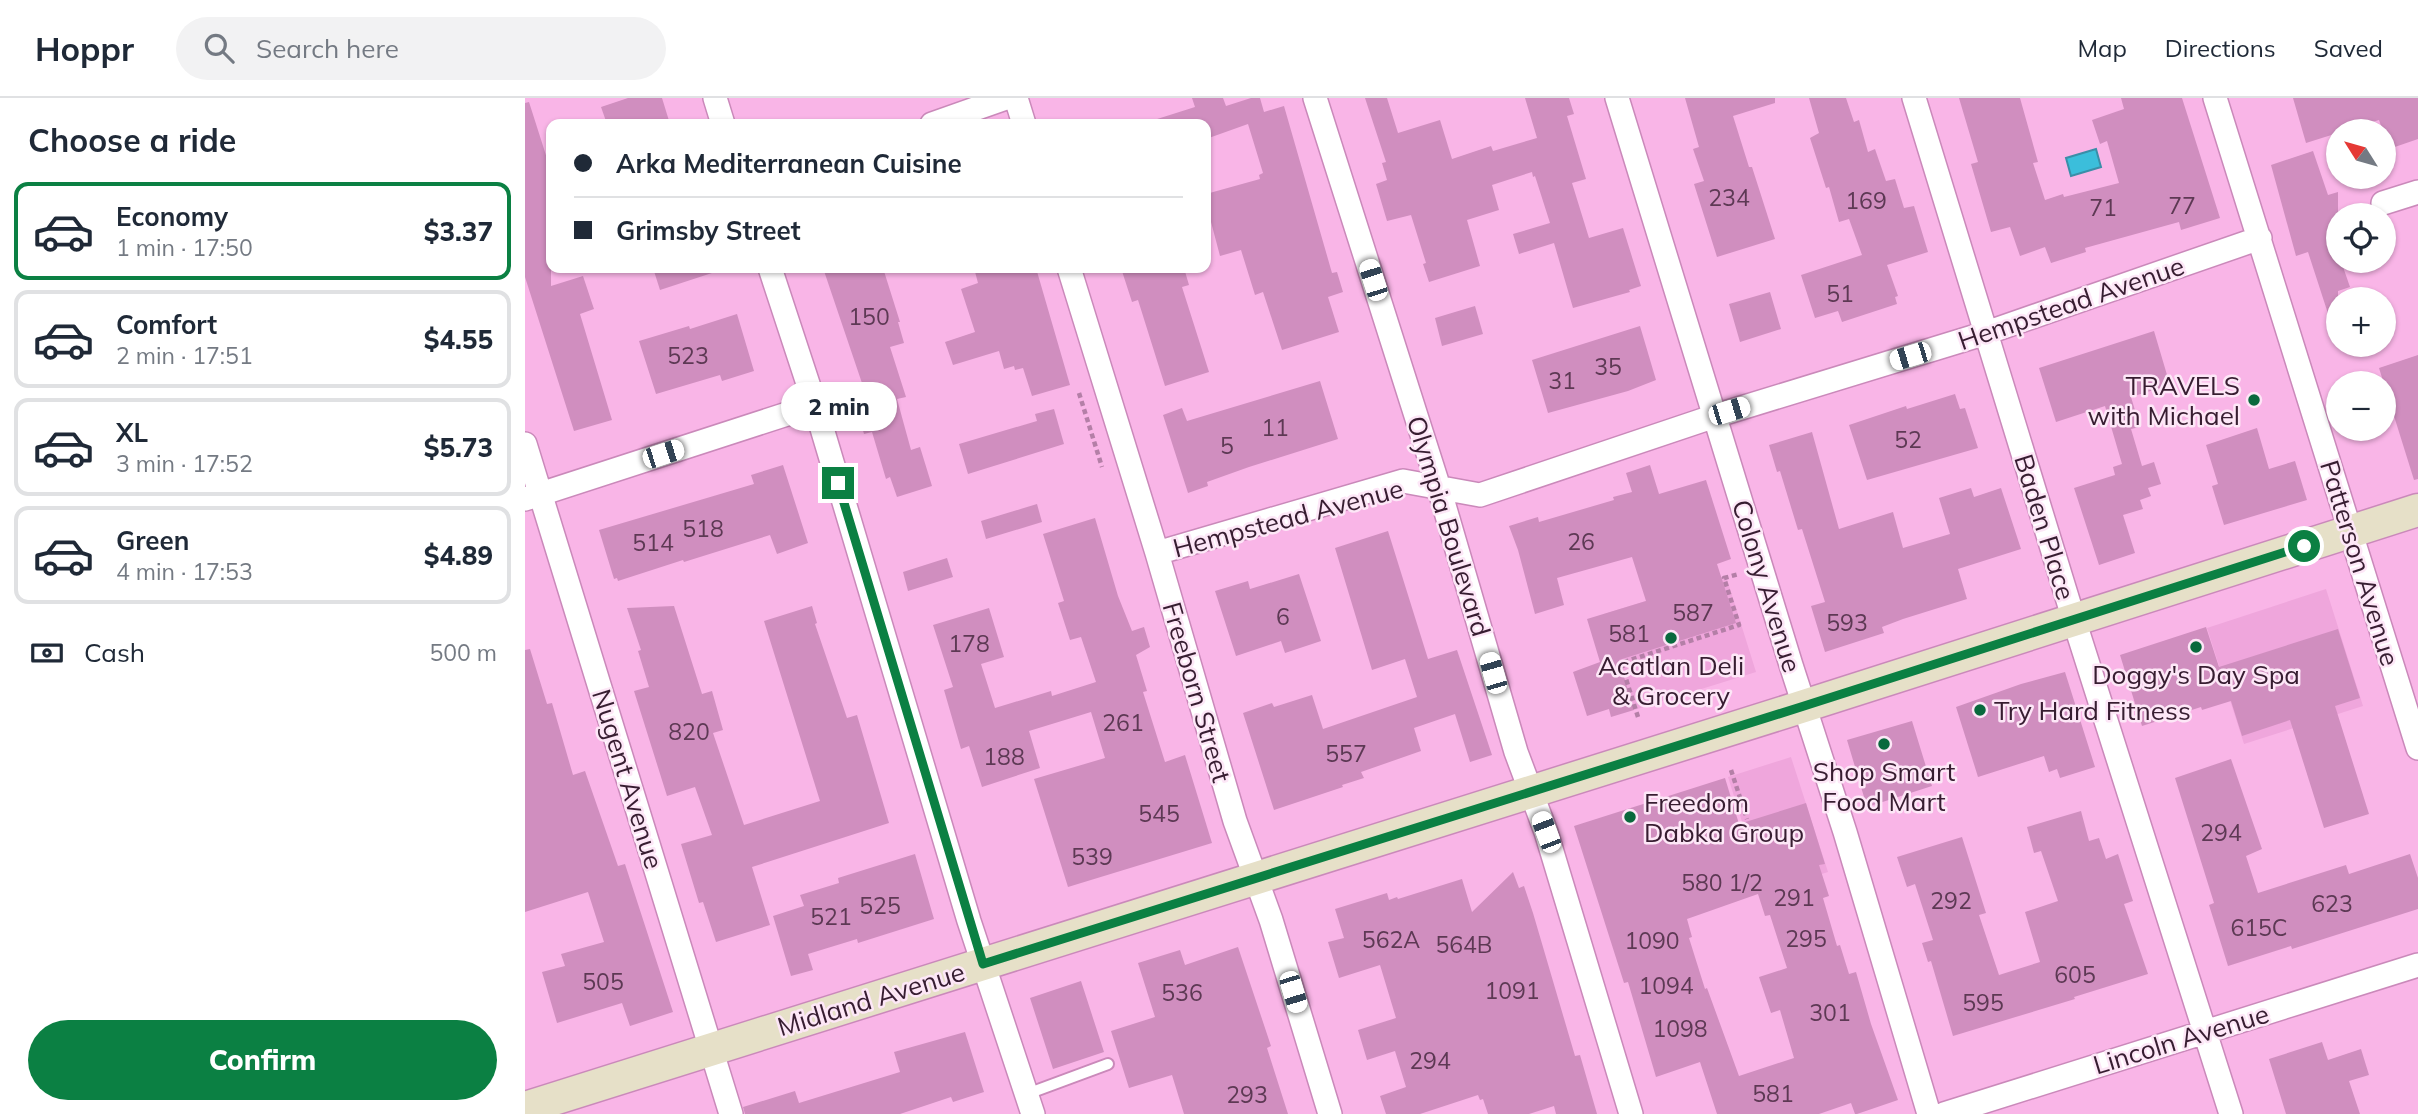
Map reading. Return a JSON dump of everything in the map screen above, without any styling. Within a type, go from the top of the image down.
[{"type":"main road","name":"Midland Avenue","points":[[525,1108],[2418,510]]},
{"type":"street","points":[[715,98],[721,119]]},
{"type":"street","points":[[946,119],[1006,98]]},
{"type":"street","points":[[1016,98],[1022,119]]},
{"type":"street","name":"Olympia Boulevard","points":[[1315,98],[1439,488],[1515,752],[1550,847],[1631,1114]]},
{"type":"street","name":"Colony Avenue","points":[[1617,98],[1845,832],[1929,1114]]},
{"type":"street","name":"Baden Place","points":[[1914,98],[2074,620],[2231,1114]]},
{"type":"street","name":"Patterson Avenue","points":[[2215,98],[2418,748]]},
{"type":"street","points":[[2383,203],[2418,192]]},
{"type":"street","name":"Hempstead Avenue","points":[[1157,553],[1403,481],[1480,495],[1714,416],[1986,333],[2260,239]]},
{"type":"street","points":[[772,273],[815,405],[983,964],[1030,1104]]},
{"type":"street","name":"Freeborn Street","points":[[1071,273],[1157,553],[1235,821],[1271,919],[1330,1114]]},
{"type":"street","points":[[533,497],[815,405]]},
{"type":"street","name":"Nugent Avenue","points":[[525,444],[533,497],[730,1114]]},
{"type":"street","name":"Lincoln Avenue","points":[[1944,1114],[2418,965]]},
{"type":"lane","points":[[1030,1104],[1108,1064]]},
{"type":"path","points":[[1079,393],[1102,467]]},
{"type":"path","points":[[1739,574],[1724,579],[1739,625]]},
{"type":"path","points":[[1638,717],[1621,663],[1751,621]]},
{"type":"path","points":[[1731,769],[1747,820]]},
{"type":"shaded area","points":[[1726,576],[1756,672],[1634,710],[1604,614]]},
{"type":"shaded area","points":[[2326,589],[2363,706],[2244,744],[2207,628]]},
{"type":"shaded area","points":[[1791,757],[1828,872],[1764,892],[1728,777]]},
{"type":"water","points":[[2096,149],[2101,167],[2071,176],[2066,158]]},
{"type":"building","points":[[628,98],[662,98],[668,119],[605,119],[601,107]]},
{"type":"building","points":[[1192,98],[1223,98],[1226,106],[1260,98],[1264,112],[1284,106],[1332,273],[1337,272],[1343,292],[1328,297],[1339,332],[1282,350],[1263,292],[1255,295],[1241,250],[1220,256],[1211,222],[1211,193],[1260,179],[1259,175],[1263,173],[1248,124],[1211,137],[1211,119],[1157,119],[1195,107]]},
{"type":"building","points":[[1365,98],[1387,98],[1398,133],[1440,120],[1452,159],[1491,146],[1493,151],[1537,138],[1525,98],[1569,98],[1574,114],[1567,116],[1586,179],[1572,183],[1589,238],[1623,228],[1641,286],[1629,290],[1630,292],[1573,308],[1554,243],[1519,254],[1513,234],[1550,223],[1532,172],[1492,185],[1499,210],[1467,220],[1480,266],[1429,282],[1411,215],[1387,221],[1376,184],[1387,180],[1382,163],[1386,162]]},
{"type":"building","points":[[1685,98],[1775,98],[1775,103],[1733,116],[1775,239],[1717,257],[1694,184],[1704,181],[1693,149],[1699,147]]},
{"type":"building","points":[[1809,98],[1846,98],[1854,122],[1859,120],[1868,152],[1875,149],[1886,181],[1895,179],[1904,208],[1914,206],[1928,252],[1887,265],[1898,296],[1895,297],[1897,304],[1842,322],[1838,311],[1815,318],[1801,275],[1862,255],[1849,219],[1839,222],[1829,187],[1826,188],[1810,138],[1819,133]]},
{"type":"building","points":[[1959,98],[2020,98],[2038,162],[2033,163],[2045,200],[2119,183],[2107,141],[2100,144],[2092,120],[2124,109],[2121,98],[2182,98],[2220,218],[2181,230],[2179,222],[2085,248],[2086,252],[2051,263],[2045,247],[2020,256],[2010,227],[1991,232],[1971,164],[1978,162]]},
{"type":"building","points":[[2293,98],[2418,98],[2418,139],[2396,147],[2396,119],[2326,119],[2326,137],[2306,143]]},
{"type":"building","points":[[529,102],[546,155],[546,273],[551,273],[551,286],[583,276],[594,309],[580,314],[612,420],[574,431],[525,277],[525,103]]},
{"type":"building","points":[[2313,151],[2328,195],[2338,192],[2338,203],[2326,203],[2326,273],[2345,273],[2350,287],[2326,287],[2326,307],[2308,252],[2296,256],[2271,165]]},
{"type":"building","points":[[655,273],[712,273],[660,290]]},
{"type":"building","points":[[825,273],[885,273],[904,343],[890,347],[906,397],[897,399],[911,450],[920,447],[932,486],[897,497],[890,477],[886,479],[872,432],[864,434],[853,396],[865,392]]},
{"type":"building","points":[[975,273],[1037,273],[1070,385],[1032,396],[1023,368],[1015,370],[1014,366],[1004,369],[999,351],[953,365],[945,342],[975,332],[961,289],[978,283]]},
{"type":"building","points":[[1123,273],[1185,273],[1189,285],[1182,287],[1209,372],[1165,386],[1138,300],[1132,302]]},
{"type":"building","points":[[1770,292],[1781,329],[1740,342],[1729,304]]},
{"type":"building","points":[[1475,306],[1483,334],[1442,346],[1435,318]]},
{"type":"building","points":[[737,314],[754,371],[722,381],[720,375],[656,394],[639,341]]},
{"type":"building","points":[[1640,326],[1656,380],[1628,391],[1548,413],[1532,360]]},
{"type":"building","points":[[2154,331],[2170,385],[2131,397],[2140,427],[2131,429],[2142,466],[2154,462],[2161,484],[2148,488],[2151,496],[2140,500],[2143,509],[2123,515],[2135,553],[2099,565],[2074,488],[2115,475],[2113,467],[2122,464],[2105,406],[2056,422],[2039,368]]},
{"type":"building","points":[[2418,355],[2418,479],[2414,480],[2396,422],[2396,371],[2380,371],[2379,368]]},
{"type":"building","points":[[1320,381],[1338,439],[1207,482],[1208,486],[1188,493],[1163,415],[1182,408],[1187,421]]},
{"type":"building","points":[[1955,394],[1960,409],[1965,408],[1978,448],[1867,480],[1849,425],[1906,406],[1907,409]]},
{"type":"building","points":[[1054,409],[1064,444],[968,474],[959,444],[1037,421],[1035,414]]},
{"type":"building","points":[[2257,428],[2269,469],[2295,461],[2307,500],[2224,525],[2212,486],[2218,484],[2206,445]]},
{"type":"building","points":[[1812,432],[1839,529],[1893,512],[1903,548],[1950,534],[1939,498],[1971,488],[1974,497],[2001,488],[2021,549],[1958,569],[1967,599],[1903,619],[1882,627],[1884,633],[1825,652],[1811,606],[1825,602],[1802,529],[1798,530],[1769,445]]},
{"type":"building","points":[[783,465],[808,543],[777,554],[770,535],[618,581],[617,578],[614,579],[599,530],[754,484],[751,475]]},
{"type":"building","points":[[1650,465],[1659,494],[1706,480],[1731,559],[1717,564],[1736,623],[1619,660],[1634,710],[1611,717],[1609,709],[1587,716],[1573,672],[1600,662],[1587,619],[1646,601],[1632,557],[1557,578],[1564,605],[1535,614],[1509,526],[1538,517],[1539,522],[1614,500],[1613,497],[1632,492],[1626,473]]},
{"type":"building","points":[[1037,504],[1042,522],[986,539],[981,521]]},
{"type":"building","points":[[1095,518],[1118,596],[1132,631],[1144,627],[1150,647],[1136,655],[1147,691],[1143,692],[1165,762],[1185,755],[1212,843],[1068,887],[1034,779],[1105,758],[1091,712],[1029,731],[1040,768],[982,787],[969,746],[961,749],[944,690],[953,687],[933,625],[989,608],[1004,657],[981,664],[995,708],[1051,691],[1052,696],[1096,682],[1081,637],[1070,640],[1058,603],[1064,601],[1043,534]]},
{"type":"building","points":[[1388,531],[1428,659],[1457,650],[1492,755],[1470,762],[1455,714],[1414,728],[1421,751],[1361,772],[1364,778],[1342,785],[1343,787],[1274,810],[1243,713],[1272,703],[1274,707],[1312,695],[1323,729],[1417,697],[1405,659],[1372,670],[1335,548]]},
{"type":"building","points":[[947,558],[953,577],[908,591],[903,572]]},
{"type":"building","points":[[1299,574],[1321,641],[1285,653],[1281,641],[1236,656],[1215,591],[1248,581],[1250,589]]},
{"type":"building","points":[[674,606],[702,694],[712,691],[723,730],[713,733],[744,825],[820,801],[764,621],[812,606],[817,623],[815,624],[847,718],[857,715],[889,823],[752,867],[770,925],[716,942],[703,902],[699,903],[681,844],[712,835],[695,787],[667,796],[634,691],[649,687],[638,651],[641,650],[627,608]]},
{"type":"building","points":[[2206,627],[2219,667],[2338,629],[2360,698],[2335,706],[2369,814],[2324,828],[2290,720],[2242,736],[2231,701],[2202,710],[2201,707],[2142,726],[2120,655]]},
{"type":"building","points":[[530,649],[547,704],[552,703],[573,775],[585,771],[618,866],[625,864],[673,1012],[630,1026],[622,1003],[557,1023],[542,972],[565,966],[561,954],[604,942],[588,892],[525,912],[525,650]]},
{"type":"building","points":[[2065,672],[2095,767],[2060,778],[2057,769],[2049,772],[2044,756],[1978,777],[1956,707]]},
{"type":"building","points":[[1912,721],[1932,786],[1867,807],[1847,740]]},
{"type":"building","points":[[2231,759],[2262,849],[2246,856],[2258,893],[2346,865],[2349,874],[2410,854],[2418,878],[2418,909],[2292,949],[2291,946],[2228,966],[2209,905],[2214,903],[2175,778]]},
{"type":"building","points":[[1725,778],[1739,824],[1806,803],[1825,864],[1819,865],[1829,896],[1823,898],[1837,946],[1840,945],[1849,974],[1856,972],[1898,1100],[1857,1114],[1851,1103],[1819,1114],[1717,1114],[1700,1062],[1656,1077],[1628,982],[1624,983],[1574,826]],"holes":[[[1758,894],[1765,916],[1770,915],[1787,968],[1759,977],[1771,1013],[1780,1010],[1794,1058],[1739,1076],[1707,988],[1705,989],[1689,938],[1692,937],[1687,919]]]},
{"type":"building","points":[[2081,811],[2089,841],[2099,838],[2106,859],[2118,854],[2133,901],[2124,904],[2148,974],[1953,1036],[1931,961],[1928,962],[1922,943],[1933,940],[1915,884],[1907,887],[1897,857],[1962,837],[1986,913],[1979,915],[1999,975],[2040,962],[2025,912],[2058,901],[2041,851],[2034,853],[2027,827]]},
{"type":"building","points":[[915,854],[934,919],[858,943],[857,939],[808,954],[813,970],[791,976],[773,916],[804,906],[800,895],[839,883],[838,878]]},
{"type":"building","points":[[1513,872],[1519,888],[1524,886],[1575,1056],[1580,1055],[1597,1114],[1556,1114],[1554,1106],[1529,1114],[1488,1114],[1483,1099],[1480,1100],[1478,1095],[1420,1114],[1386,1114],[1380,1096],[1406,1087],[1395,1051],[1367,1060],[1358,1030],[1396,1018],[1380,965],[1339,978],[1328,942],[1344,938],[1335,909],[1387,893],[1389,900],[1398,899],[1462,879],[1472,912]]},
{"type":"building","points":[[1238,947],[1271,1046],[1267,1048],[1288,1114],[1184,1114],[1172,1075],[1129,1088],[1111,1031],[1155,1017],[1138,963],[1180,950],[1185,965]]},
{"type":"building","points":[[1081,981],[1104,1052],[1053,1069],[1030,998]]},
{"type":"building","points":[[965,1032],[984,1092],[953,1102],[951,1097],[900,1114],[745,1114],[743,1107],[795,1091],[799,1103],[900,1072],[894,1052]]},
{"type":"building","points":[[2322,1042],[2328,1060],[2361,1049],[2369,1075],[2349,1081],[2360,1114],[2286,1114],[2269,1059]]},
{"type":"place","name":"TRAVELS with Michael","points":[[2254,400]]},
{"type":"place","name":"Acatlan Deli & Grocery","points":[[1671,638]]},
{"type":"place","name":"Doggy's Day Spa","points":[[2196,647]]},
{"type":"place","name":"Try Hard Fitness","points":[[1980,710]]},
{"type":"place","name":"Shop Smart Food Mart","points":[[1884,744]]},
{"type":"place","name":"Freedom Dabka Group","points":[[1630,817]]},
{"type":"route","points":[[838,483],[983,964],[2304,546]]}]
